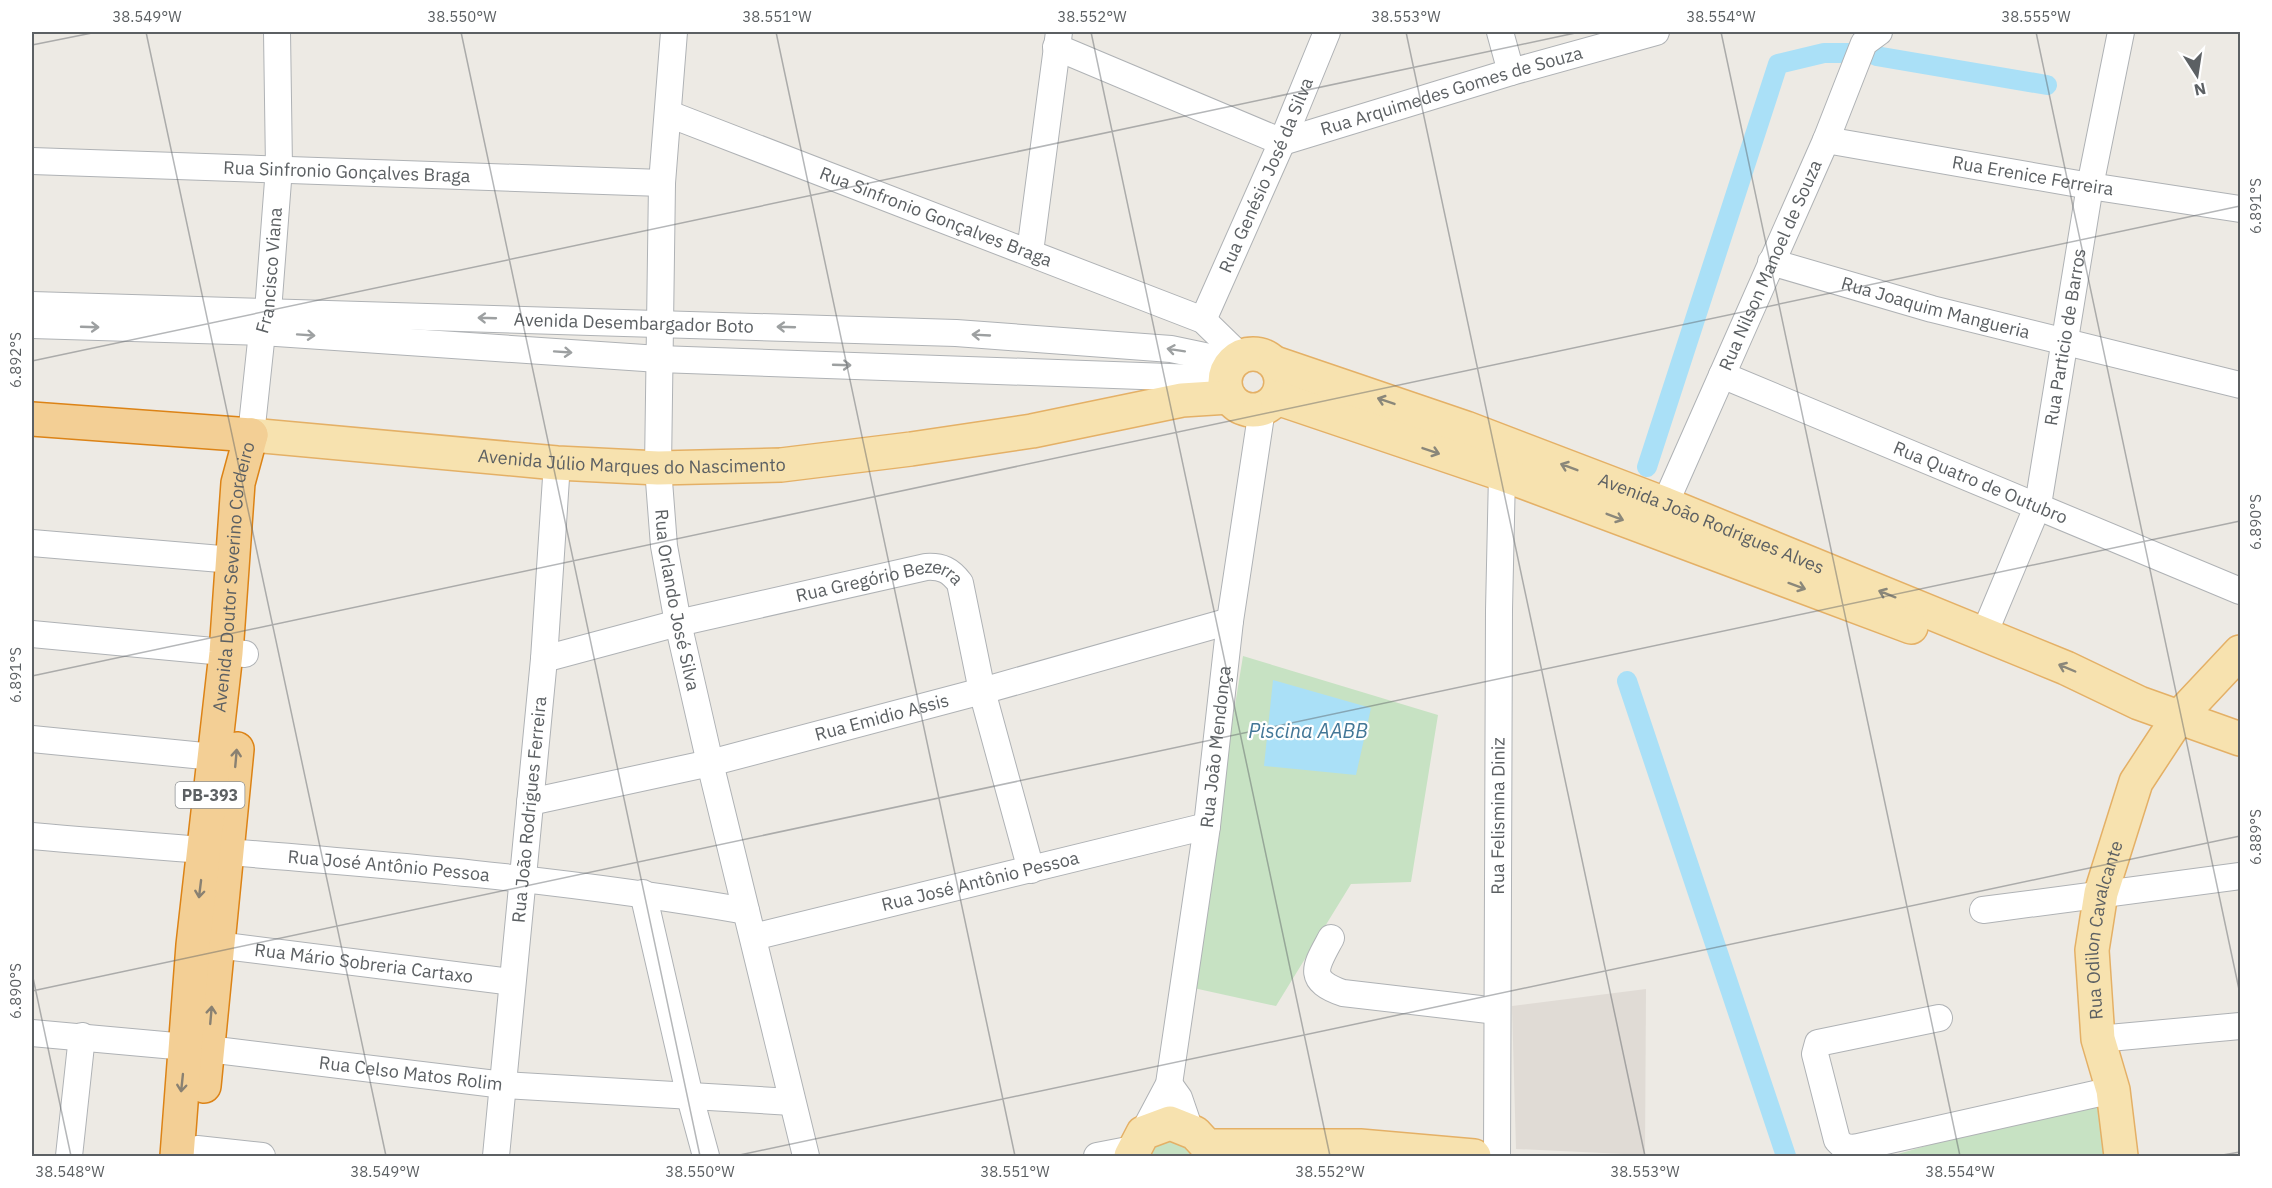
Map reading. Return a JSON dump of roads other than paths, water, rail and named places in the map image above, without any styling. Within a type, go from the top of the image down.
[{"type":"highway","name":"Avenida Júlio Marques do Nascimento","points":[[32,418],[251,435]]},
{"type":"highway","name":"Avenida Doutor Severino Cordeiro","points":[[190,1154],[197,1048],[193,945],[217,851],[235,653],[233,560],[238,483],[251,435]]},
{"type":"highway","name":"Avenida Doutor Severino Cordeiro","points":[[197,1048],[217,945],[214,757],[235,653],[262,484],[251,435]]},
{"type":"main road","points":[[1259,354],[1275,363],[1282,380],[1269,403],[1243,408],[1232,374],[1259,354]]},
{"type":"main road","name":"Avenida João Rodrigues Alves","points":[[1275,363],[1466,428],[1665,504],[2099,681],[2139,703],[2241,740]]},
{"type":"main road","name":"Avenida Júlio Marques do Nascimento","points":[[251,435],[557,463],[658,468],[781,465],[900,451],[1032,431],[1182,400],[1232,374]]},
{"type":"main road","name":"Avenida João Rodrigues Alves","points":[[1269,403],[1502,474],[1971,649],[2068,692],[2100,699],[2139,703]]},
{"type":"main road","name":"Rua Odilon Cavalcante","points":[[2121,1156],[2113,1090],[2098,1039],[2092,950],[2101,893],[2136,782],[2178,718],[2241,652]]},
{"type":"main road","points":[[1136,1146],[1170,1123],[1203,1144],[1360,1146],[1474,1156]]},
{"type":"street","name":"Francisco Viana","points":[[251,435],[265,321],[279,168],[277,32]]},
{"type":"street","name":"Rua Orlando José Silva","points":[[674,32],[662,183],[658,468],[664,546],[678,623],[710,763],[806,1156]]},
{"type":"street","name":"Rua Genésio José da Silva","points":[[1203,320],[1282,142],[1327,32]]},
{"type":"street","points":[[1500,32],[1511,72]]},
{"type":"street","name":"Rua Arquimedes Gomes de Souza","points":[[1282,142],[1646,32]]},
{"type":"street","name":"Rua Particio de Barros","points":[[1984,633],[2038,505],[2090,186],[2121,32]]},
{"type":"street","name":"Rua Nilson Manoel de Souza","points":[[1665,504],[1870,35]]},
{"type":"street","points":[[1030,252],[1057,39],[1282,142]]},
{"type":"street","name":"Rua Sinfronio Gonçalves Braga","points":[[669,114],[1203,320]]},
{"type":"street","name":"Rua Erenice Ferreira","points":[[1826,140],[2090,186],[2241,209]]},
{"type":"street","name":"Rua Sinfronio Gonçalves Braga","points":[[32,161],[662,183]]},
{"type":"street","name":"Rua Joaquim Mangueria","points":[[1771,262],[1932,309],[2241,385]]},
{"type":"street","name":"Avenida Desembargador Boto","points":[[32,304],[265,321],[659,359],[1055,373],[1232,374]]},
{"type":"street","points":[[1203,320],[1232,374]]},
{"type":"street","name":"Avenida Desembargador Boto","points":[[32,325],[265,321],[661,323],[1056,339],[1171,348],[1232,374]]},
{"type":"street","points":[[1055,373],[1056,339]]},
{"type":"street","name":"Rua Quatro de Outubro","points":[[1722,375],[2241,591]]},
{"type":"street","name":"Rua João Mendonça","points":[[1136,1146],[1169,1084],[1207,826],[1230,621],[1269,403]]},
{"type":"street","name":"Rua João Rodrigues Ferreira","points":[[496,1156],[544,659],[557,463]]},
{"type":"street","name":"Rua Felismina Diniz","points":[[1497,1156],[1502,474]]},
{"type":"street","points":[[32,543],[233,560]]},
{"type":"street","name":"Rua Gregório Bezerra","points":[[544,659],[678,623],[926,567],[940,566],[952,573],[960,583],[982,691],[1031,870]]},
{"type":"street","name":"Rua Emidio Assis","points":[[530,802],[710,763],[982,691],[1230,621]]},
{"type":"street","points":[[32,634],[235,653]]},
{"type":"street","points":[[32,739],[214,757]]},
{"type":"street","name":"Rua José Antônio Pessoa","points":[[753,937],[1207,826]]},
{"type":"street","name":"Rua José Antônio Pessoa","points":[[32,836],[522,879],[643,893],[746,911]]},
{"type":"street","points":[[1983,910],[2241,876]]},
{"type":"street","points":[[643,893],[690,1097],[706,1156]]},
{"type":"street","points":[[1331,938],[1316,966],[1318,980],[1326,987],[1343,993],[1497,1011]]},
{"type":"street","name":"Rua Mário Sobreria Cartaxo","points":[[217,945],[512,982]]},
{"type":"street","points":[[1939,1018],[1818,1043],[1815,1054],[1837,1140],[1844,1147],[1854,1148],[2113,1090]]},
{"type":"street","points":[[2098,1039],[2241,1026]]},
{"type":"street","name":"Rua Celso Matos Rolim","points":[[32,1033],[197,1048],[504,1085],[792,1102]]},
{"type":"street","points":[[69,1156],[82,1036]]},
{"type":"street","points":[[1169,1084],[1203,1144]]},
{"type":"street","points":[[1097,1156],[1136,1146]]},
{"type":"street","points":[[190,1154],[262,1156]]},
{"type":"water","name":"Piscina AABB","points":[[1273,680],[1371,708],[1356,775],[1264,766]]},
{"type":"waterway","points":[[1647,467],[1778,64],[1824,53],[1860,53]]},
{"type":"waterway","points":[[1876,56],[2047,85]]},
{"type":"waterway","points":[[1627,681],[1786,1156]]}]
